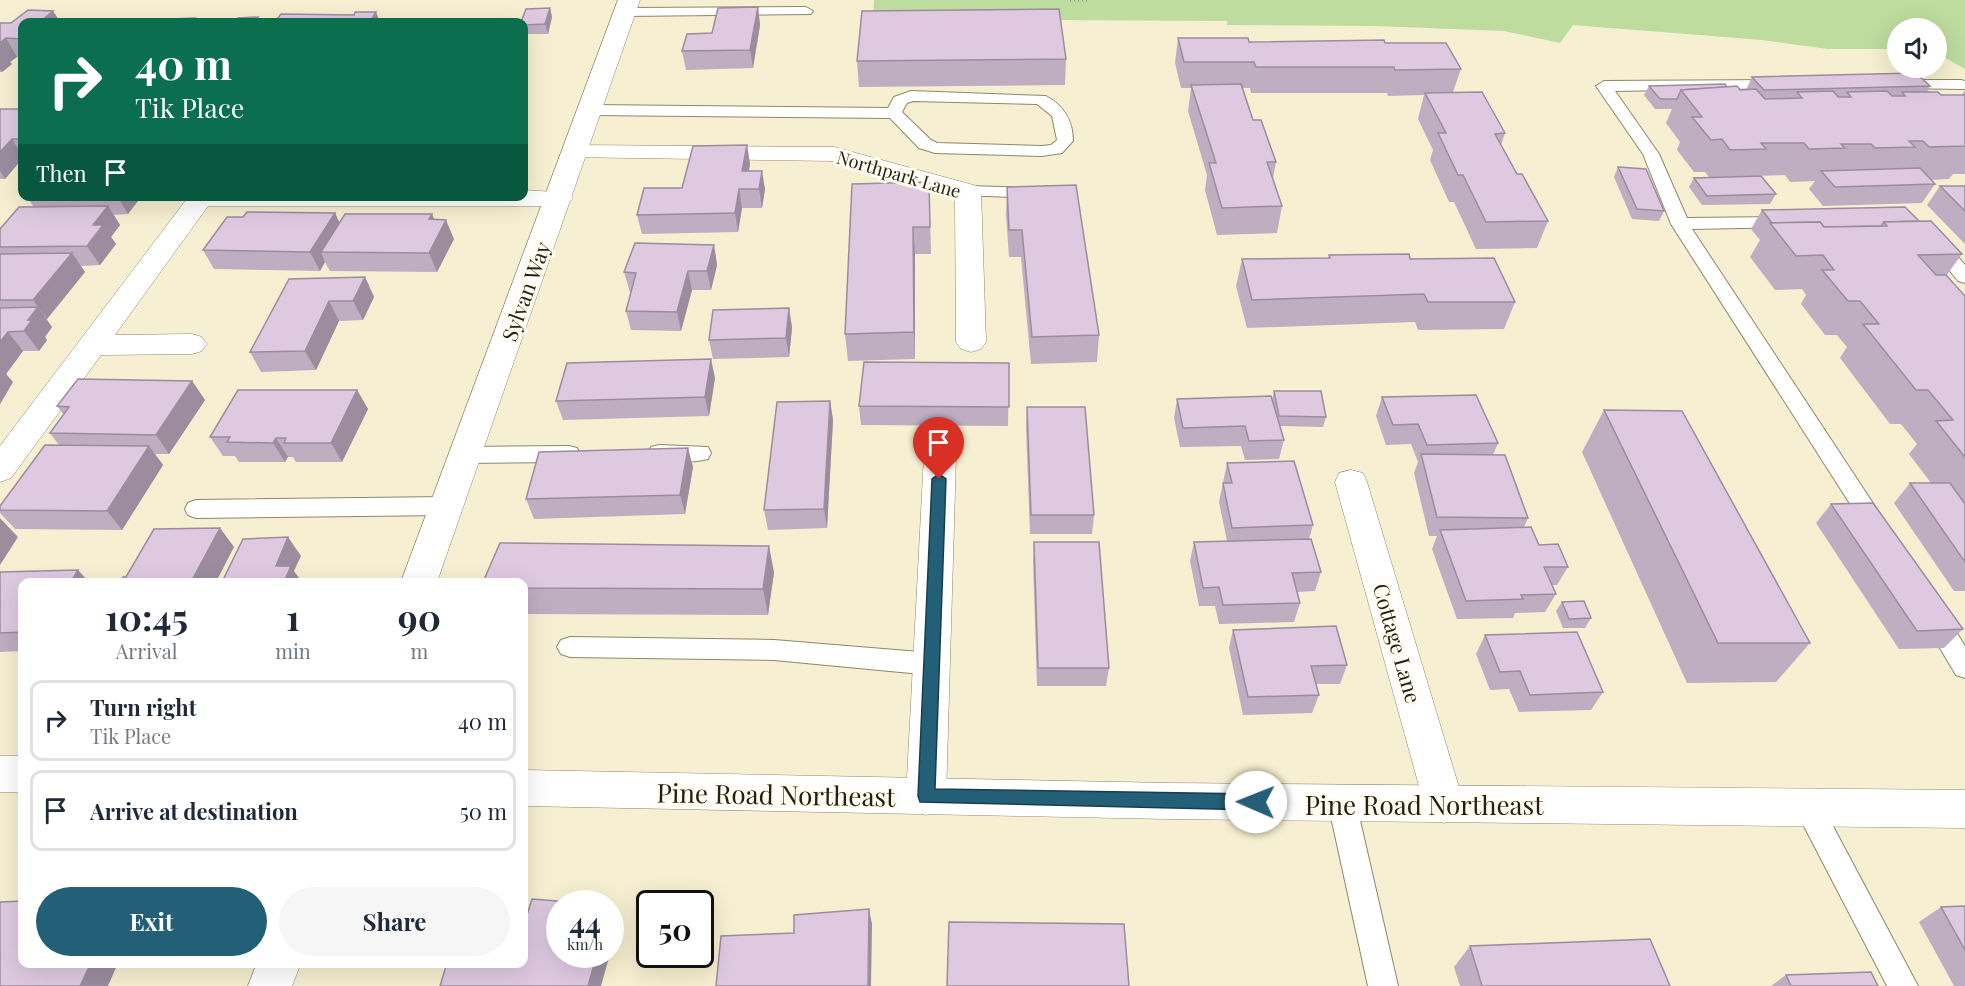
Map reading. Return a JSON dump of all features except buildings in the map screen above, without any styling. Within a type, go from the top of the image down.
[{"type":"street","name":"Sylvan Way","points":[[420,578],[560,198],[574,152],[627,6]]},
{"type":"street","name":"Northpark Lane","points":[[574,152],[834,154],[969,191],[971,342]]},
{"type":"street","points":[[528,198],[560,198]]},
{"type":"street","points":[[0,470],[198,201]]},
{"type":"street","points":[[93,345],[192,344]]},
{"type":"street","points":[[926,796],[940,456]]},
{"type":"street","name":"Cottage Lane","points":[[1352,482],[1444,804]]},
{"type":"street","points":[[0,774],[18,774]]},
{"type":"street","name":"Pine Road Northeast","points":[[528,788],[1342,803],[1965,809]]},
{"type":"street","points":[[270,986],[277,968]]},
{"type":"lane","points":[[627,6],[806,11]]},
{"type":"lane","points":[[1794,85],[1604,86],[1651,154],[1680,224],[1889,547]]},
{"type":"lane","points":[[1878,85],[1961,85]]},
{"type":"lane","points":[[590,110],[894,113],[925,144],[935,148],[1042,151],[1056,149],[1065,141],[1066,131],[1060,115],[1053,106],[1040,99],[911,96],[900,100],[894,113]]},
{"type":"lane","points":[[969,191],[1033,193]]},
{"type":"lane","points":[[1680,224],[1799,222]]},
{"type":"lane","points":[[1925,228],[1965,277]]},
{"type":"lane","points":[[641,454],[700,453]]},
{"type":"lane","points":[[465,455],[594,454]]},
{"type":"lane","points":[[196,509],[446,506]]},
{"type":"lane","points":[[1921,597],[1965,667]]},
{"type":"lane","points":[[570,647],[774,651],[932,664]]},
{"type":"lane","points":[[1342,803],[1383,986]]},
{"type":"lane","points":[[1808,807],[1903,986]]},
{"type":"path","points":[[1070,0],[1090,0]]},
{"type":"green space","points":[[874,0],[1965,0],[1965,69],[1947,59],[1947,18],[1887,18],[1887,49],[1828,49],[1762,40],[1573,25],[1560,43],[1504,31],[1376,26],[1227,25],[1227,21],[873,19]]},
{"type":"route","points":[[939,479],[926,796],[1256,802]]}]
